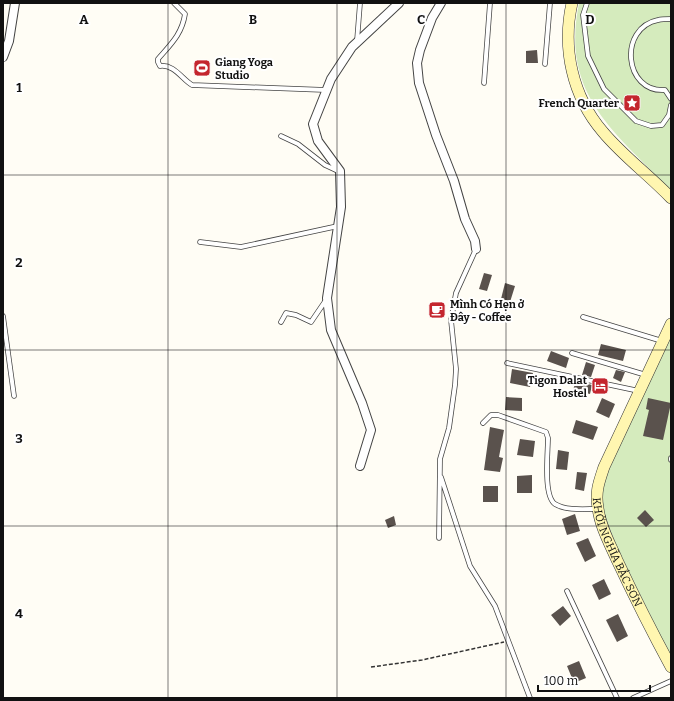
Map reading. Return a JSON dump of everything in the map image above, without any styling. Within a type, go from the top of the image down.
[{"type":"street","points":[[3,57],[9,40],[15,3]]},
{"type":"street","points":[[360,466],[371,430],[362,403],[331,330],[327,298],[341,207],[340,172],[318,141],[314,124],[331,79],[348,53],[357,41],[399,3]]},
{"type":"street","points":[[441,3],[432,18],[420,50],[417,63],[418,83],[454,181],[465,219],[476,241],[476,250]]},
{"type":"street","points":[[572,3],[568,36],[569,56],[573,79],[584,105],[602,132],[671,198]]},
{"type":"street","name":"KHỞI NGHĨA BẮC SƠN","points":[[671,324],[604,467],[597,486],[598,509],[602,525],[630,588],[671,667]]},
{"type":"lane","points":[[174,3],[185,14],[184,26],[178,36],[158,59],[158,62],[160,66],[172,69],[188,82],[192,84],[327,90]]},
{"type":"lane","points":[[357,41],[360,3]]},
{"type":"lane","points":[[484,83],[490,3]]},
{"type":"lane","points":[[545,64],[550,3]]},
{"type":"lane","points":[[588,3],[583,15],[588,56],[604,89],[636,121],[651,126],[662,125],[669,115],[671,105]]},
{"type":"lane","points":[[671,19],[658,20],[647,25],[638,32],[630,48],[630,60],[634,71],[641,81],[649,88],[664,90],[671,100]]},
{"type":"lane","points":[[280,136],[298,144],[325,165],[340,172]]},
{"type":"lane","points":[[200,242],[241,247],[338,226]]},
{"type":"lane","points":[[439,538],[441,453],[449,428],[456,385],[451,320],[454,301],[459,286],[476,250]]},
{"type":"lane","points":[[281,322],[286,313],[296,315],[311,322],[327,298]]},
{"type":"lane","points":[[3,316],[14,396]]},
{"type":"lane","points":[[583,316],[663,342]]},
{"type":"lane","points":[[572,353],[646,376]]},
{"type":"lane","points":[[507,363],[640,391]]},
{"type":"lane","points":[[483,424],[491,415],[498,415],[546,432],[548,438],[547,479],[549,496],[553,502],[567,508],[598,509]]},
{"type":"lane","points":[[440,473],[470,566],[495,606],[530,698]]},
{"type":"lane","points":[[567,591],[617,698]]},
{"type":"lane","points":[[633,698],[671,681]]},
{"type":"path","points":[[371,667],[422,660],[508,641]]},
{"type":"green space","name":"French Quarter","points":[[579,3],[671,3],[671,191],[612,130],[597,109],[585,88],[577,63],[575,35]]},
{"type":"green space","points":[[671,337],[671,657],[619,552],[602,509],[602,489],[608,470]]},
{"type":"building","points":[[537,50],[538,63],[526,63],[526,51]]},
{"type":"building","points":[[484,273],[492,275],[487,291],[479,289]]},
{"type":"building","points":[[505,283],[515,286],[510,302],[501,299]]},
{"type":"building","points":[[601,344],[626,350],[623,361],[598,355]]},
{"type":"building","points":[[551,351],[569,358],[566,368],[547,361]]},
{"type":"building","points":[[586,362],[595,365],[591,377],[582,375]]},
{"type":"building","points":[[512,369],[533,373],[530,387],[510,383]]},
{"type":"building","points":[[616,370],[625,372],[621,382],[613,378]]},
{"type":"building","points":[[576,381],[592,385],[590,394],[573,390]]},
{"type":"building","points":[[506,397],[522,398],[522,411],[505,410]]},
{"type":"building","points":[[602,398],[615,404],[609,418],[596,412]]},
{"type":"building","points":[[648,398],[671,403],[663,440],[643,436],[649,410],[646,409]]},
{"type":"building","points":[[576,420],[598,427],[593,440],[572,433]]},
{"type":"building","points":[[490,427],[504,430],[499,457],[503,458],[500,472],[484,470]]},
{"type":"building","points":[[520,439],[535,441],[533,457],[517,455]]},
{"type":"building","points":[[558,450],[569,452],[567,470],[556,469]]},
{"type":"building","points":[[577,472],[587,473],[584,491],[575,489]]},
{"type":"building","points":[[532,475],[532,493],[517,493],[517,476]]},
{"type":"building","points":[[483,486],[498,486],[498,502],[483,502]]},
{"type":"building","points":[[645,510],[654,520],[646,527],[637,518]]},
{"type":"building","points":[[575,514],[580,531],[567,535],[562,519]]},
{"type":"building","points":[[394,516],[396,525],[388,528],[385,520]]},
{"type":"building","points":[[588,538],[596,556],[585,562],[576,543]]},
{"type":"building","points":[[604,579],[611,594],[599,600],[592,585]]},
{"type":"building","points":[[563,606],[571,616],[560,626],[551,615]]},
{"type":"building","points":[[618,614],[628,636],[617,642],[606,620]]},
{"type":"building","points":[[579,661],[586,678],[574,683],[567,666]]},
{"type":"place","name":"Giang Yoga Studio","points":[[202,68]]},
{"type":"place","name":"French Quarter","points":[[632,103]]},
{"type":"place","name":"Mình Có Hẹn ở Đây - Coffee","points":[[437,310]]},
{"type":"place","name":"Tigon Dalat Hostel","points":[[600,386]]}]
